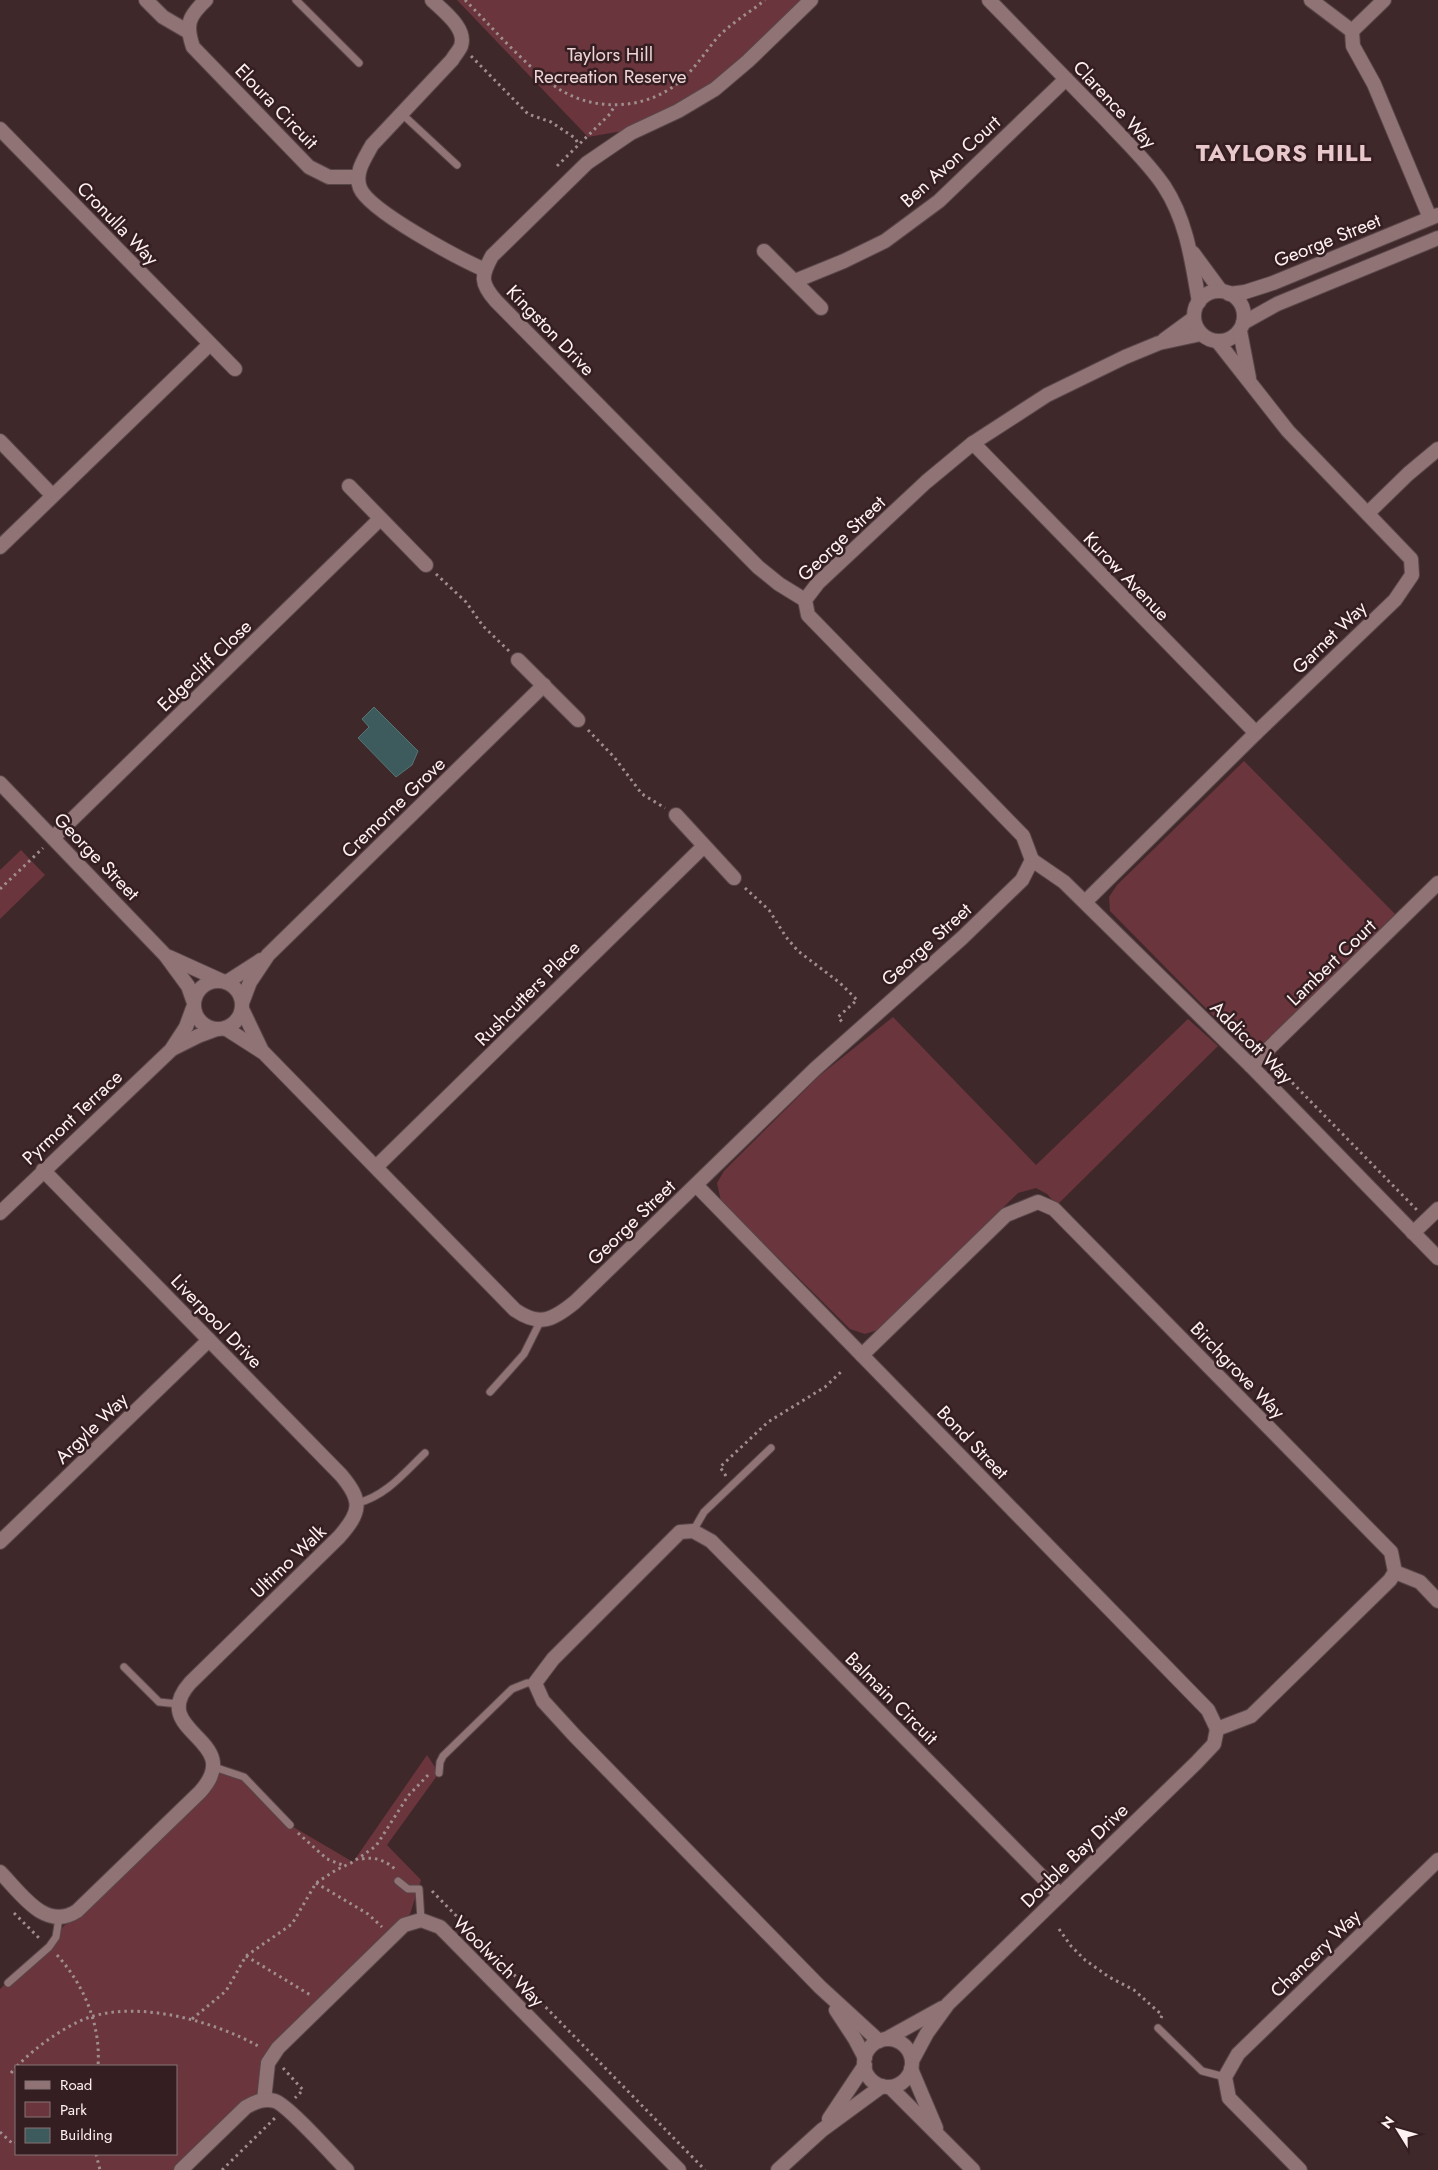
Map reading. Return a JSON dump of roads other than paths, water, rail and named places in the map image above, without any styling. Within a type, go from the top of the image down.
[{"type":"street","points":[[146,0],[163,17],[188,32],[191,18],[206,0]]},
{"type":"street","points":[[432,0],[456,24],[462,35],[461,46],[452,60],[372,145],[362,162],[358,177],[360,189],[371,201],[452,255],[485,270],[492,256],[587,163],[631,133],[678,111],[716,89],[811,0]]},
{"type":"street","name":"Clarence Way","points":[[989,0],[1142,160],[1164,187],[1182,222],[1191,250],[1199,302]]},
{"type":"street","points":[[1311,0],[1352,31],[1353,46],[1374,84],[1434,216]]},
{"type":"street","points":[[1352,31],[1384,0]]},
{"type":"street","name":"Eloura Circuit","points":[[188,32],[193,47],[309,166],[329,177],[358,177]]},
{"type":"street","name":"Ben Avon Court","points":[[795,281],[844,261],[885,241],[938,201],[1066,79]]},
{"type":"street","name":"Cronulla Way","points":[[0,129],[235,369]]},
{"type":"street","name":"George Street","points":[[1225,292],[1245,292],[1273,283],[1434,216]]},
{"type":"street","points":[[1241,327],[1243,309],[1240,302],[1225,292],[1212,292],[1199,302],[1194,318],[1201,334],[1218,342],[1226,341],[1241,327],[1277,304],[1438,238]]},
{"type":"street","points":[[764,250],[822,308]]},
{"type":"street","name":"Clarence Way","points":[[1191,250],[1225,292]]},
{"type":"street","name":"Kingston Drive","points":[[485,270],[483,280],[487,291],[496,301],[758,567],[779,584],[806,600]]},
{"type":"street","name":"George Street","points":[[1159,343],[1194,318]]},
{"type":"street","name":"Garnet Way","points":[[1241,327],[1250,382]]},
{"type":"street","name":"George Street","points":[[541,1320],[560,1314],[575,1302],[815,1069],[962,938],[1022,880],[1032,860],[1023,836],[808,615],[806,600],[818,583],[926,482],[973,443],[1047,394],[1159,343],[1201,334]]},
{"type":"street","name":"Garnet Way","points":[[1085,902],[1256,733],[1396,600],[1412,575],[1411,559],[1288,431],[1218,342]]},
{"type":"street","points":[[0,547],[210,344]]},
{"type":"street","points":[[0,441],[52,495]]},
{"type":"street","name":"Kurow Avenue","points":[[973,443],[1256,733]]},
{"type":"street","points":[[1368,513],[1408,474],[1438,449]]},
{"type":"street","points":[[349,486],[426,565]]},
{"type":"street","name":"Edgecliff Close","points":[[54,837],[380,519]]},
{"type":"street","points":[[518,660],[578,720]]},
{"type":"street","name":"Cremorne Grove","points":[[242,1006],[250,982],[268,955],[544,685]]},
{"type":"street","name":"George Street","points":[[0,783],[54,837],[166,956],[188,986],[194,1006]]},
{"type":"street","points":[[676,815],[734,878]]},
{"type":"street","name":"Rushcutters Place","points":[[376,1167],[704,846]]},
{"type":"street","name":"Addicott Way","points":[[1032,860],[1064,882],[1085,902],[1251,1066],[1438,1258]]},
{"type":"street","name":"Lambert Court","points":[[1251,1066],[1438,883]]},
{"type":"street","name":"Cremorne Grove","points":[[224,982],[268,955]]},
{"type":"street","name":"George Street","points":[[166,956],[224,982]]},
{"type":"street","points":[[264,1054],[237,991],[224,982],[206,984],[196,995],[194,1006],[201,1023],[221,1029],[264,1054],[515,1310],[532,1320],[541,1320]]},
{"type":"street","name":"Pyrmont Terrace","points":[[0,1213],[171,1050],[186,1027],[194,1006]]},
{"type":"street","points":[[221,1029],[236,1021],[242,1006]]},
{"type":"street","name":"Pyrmont Terrace","points":[[171,1050],[198,1036],[221,1029]]},
{"type":"street","name":"Liverpool Drive","points":[[44,1170],[341,1475],[351,1486],[358,1503]]},
{"type":"street","name":"Bond Street","points":[[696,1185],[1208,1710],[1217,1729]]},
{"type":"street","name":"Birchgrove Way","points":[[862,1355],[1006,1215],[1038,1202],[1054,1209],[1391,1552],[1395,1572]]},
{"type":"street","points":[[1413,1233],[1438,1208]]},
{"type":"street","name":"Argyle Way","points":[[0,1542],[209,1340]]},
{"type":"street","name":"Ultimo Walk","points":[[178,1704],[179,1696],[190,1683],[349,1527],[355,1516],[358,1503]]},
{"type":"street","points":[[693,1531],[680,1532],[553,1659],[535,1683],[543,1701],[575,1736],[820,1986],[882,2040],[900,2043],[910,2054],[911,2065],[939,2134]]},
{"type":"street","name":"Balmain Circuit","points":[[693,1531],[711,1541],[1060,1895]]},
{"type":"street","points":[[1217,1729],[1251,1716],[1390,1580],[1395,1572],[1420,1582],[1438,1601]]},
{"type":"street","points":[[0,1872],[38,1911],[58,1918],[69,1917],[77,1911],[184,1807],[212,1776],[214,1767],[211,1753],[182,1720],[178,1712],[178,1704]]},
{"type":"street","name":"Double Bay Drive","points":[[911,2065],[927,2033],[948,2004],[1196,1763],[1214,1744],[1217,1729]]},
{"type":"street","name":"Chancery Way","points":[[1225,2078],[1238,2054],[1438,1860]]},
{"type":"street","points":[[264,2100],[266,2071],[271,2056],[404,1925],[421,1920]]},
{"type":"street","name":"Woolwich Way","points":[[421,1920],[440,1927],[450,1936],[679,2170]]},
{"type":"street","points":[[820,1986],[850,2030],[865,2062],[870,2079],[886,2086],[939,2134],[974,2170]]},
{"type":"street","name":"Double Bay Drive","points":[[882,2040],[948,2004]]},
{"type":"street","points":[[822,2130],[865,2062],[868,2051],[882,2040]]},
{"type":"street","points":[[778,2170],[822,2130],[886,2086],[903,2082],[911,2065]]},
{"type":"street","points":[[1225,2078],[1229,2098],[1300,2170]]},
{"type":"street","points":[[181,2170],[246,2108],[255,2102],[264,2100],[281,2104],[347,2170]]},
{"type":"lane","points":[[296,0],[360,63]]},
{"type":"lane","points":[[401,113],[457,165]]},
{"type":"lane","points":[[490,1392],[524,1354],[541,1320]]},
{"type":"lane","points":[[693,1531],[704,1512],[771,1448]]},
{"type":"lane","points":[[358,1503],[375,1498],[387,1490],[425,1452]]},
{"type":"lane","points":[[124,1667],[159,1702],[178,1704]]},
{"type":"lane","points":[[439,1770],[443,1756],[505,1695],[519,1686],[535,1683]]},
{"type":"lane","points":[[214,1767],[244,1777],[290,1825]]},
{"type":"lane","points":[[399,1878],[408,1889],[419,1889],[421,1920]]},
{"type":"lane","points":[[8,1983],[49,1947],[56,1937],[58,1918]]},
{"type":"lane","points":[[1158,2028],[1202,2071],[1225,2078]]},
{"type":"district","name":"TAYLORS HILL","points":[[1284,153]]},
{"type":"park label","name":"Taylors Hill Recreation Reserve","points":[[610,65]]}]
